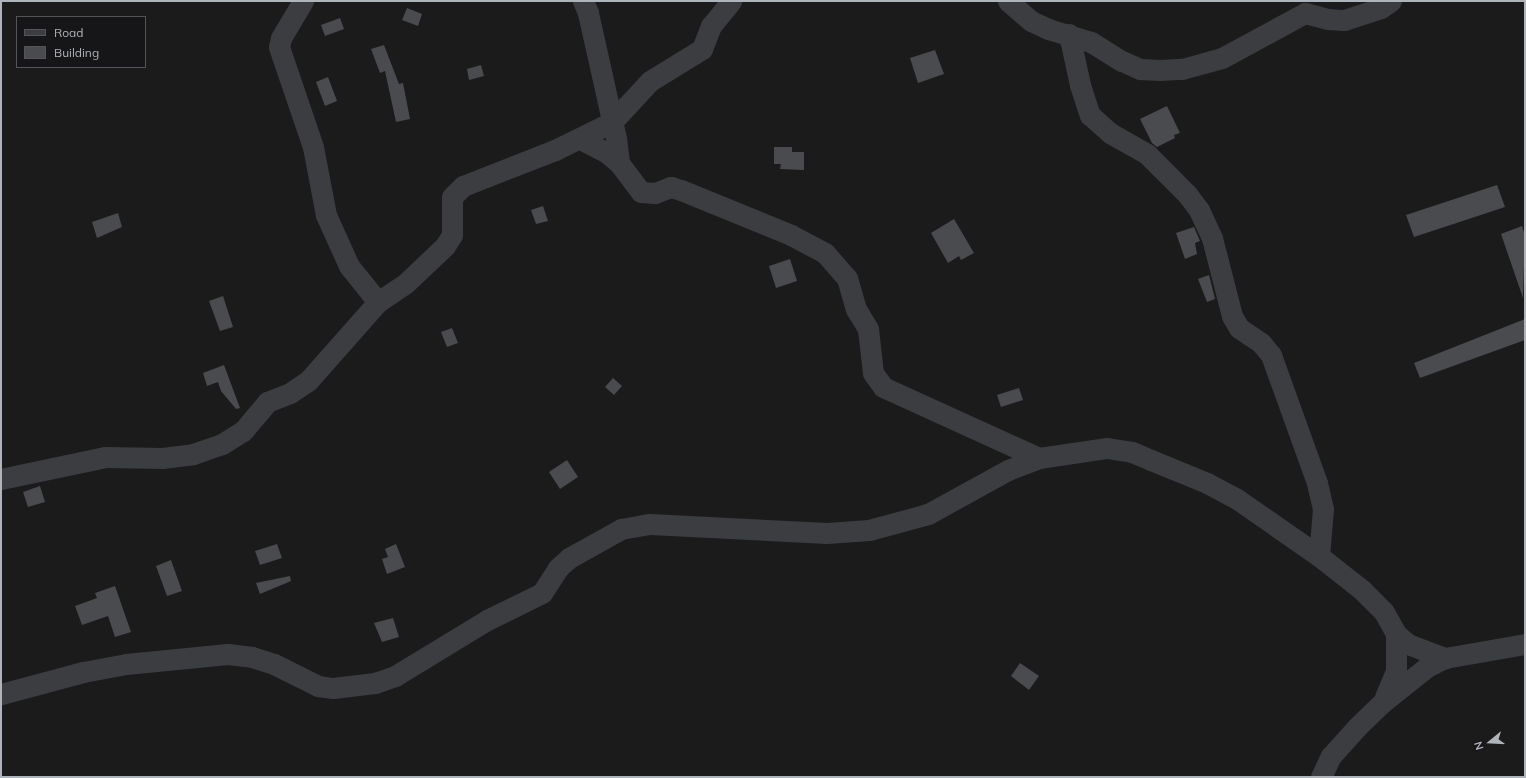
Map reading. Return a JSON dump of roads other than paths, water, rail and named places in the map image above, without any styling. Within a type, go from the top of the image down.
[{"type":"street","points":[[304,1],[281,38],[279,47],[313,147],[326,215],[349,266],[378,302]]},
{"type":"street","points":[[583,1],[590,20],[618,149],[619,163]]},
{"type":"street","points":[[1,479],[105,457],[162,458],[193,454],[222,444],[243,431],[267,402],[290,394],[308,381],[378,302],[404,284],[445,246],[452,235],[452,197],[463,186],[580,139],[612,122],[650,81],[702,49],[711,26],[731,1]]},
{"type":"street","points":[[1008,1],[1031,21],[1048,29],[1069,34],[1091,42],[1122,61],[1140,69],[1182,69],[1222,58],[1249,45],[1306,13],[1328,19],[1344,20],[1381,8],[1391,1]]},
{"type":"street","points":[[1069,34],[1080,85],[1090,115],[1110,133],[1147,154],[1187,194],[1199,210],[1212,238],[1232,316],[1239,328],[1262,343],[1271,355],[1319,489],[1323,509],[1319,556]]},
{"type":"street","points":[[580,139],[607,153],[619,163],[641,192],[655,193],[671,187],[681,190],[791,235],[825,253],[847,278],[856,310],[868,329],[873,372],[883,387],[1039,458]]},
{"type":"street","points":[[1,694],[83,672],[126,664],[228,654],[252,657],[274,664],[318,686],[333,688],[375,683],[395,676],[487,620],[542,593],[558,568],[569,558],[621,529],[650,524],[827,533],[869,530],[928,514],[1008,470],[1039,458],[1107,448],[1132,452],[1207,482],[1237,499],[1319,556],[1374,600],[1396,634],[1420,650],[1445,658]]},
{"type":"street","points":[[1383,702],[1396,671],[1396,634]]},
{"type":"street","points":[[1320,777],[1331,756],[1383,702],[1412,677],[1445,658],[1525,644]]}]
